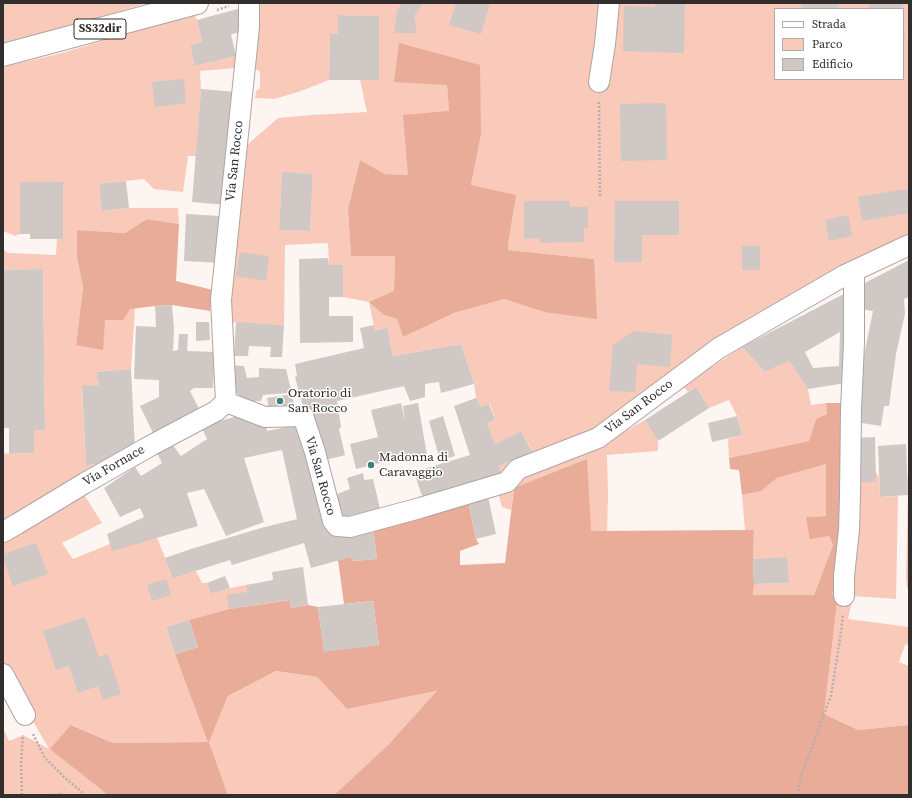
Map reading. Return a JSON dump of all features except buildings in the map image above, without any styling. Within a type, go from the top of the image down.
[{"type":"main road","name":"SS32dir","points":[[3,55],[197,3]]},
{"type":"street","name":"Via San Rocco","points":[[249,3],[249,27],[221,300],[226,402],[265,417],[303,416],[315,452],[333,521],[337,526],[350,527],[507,482],[518,468],[598,438],[719,348],[837,280],[909,245]]},
{"type":"street","points":[[599,82],[609,3]]},
{"type":"street","points":[[844,596],[844,576],[849,530],[850,503],[851,410],[854,343],[854,271]]},
{"type":"street","name":"Via Fornace","points":[[3,532],[150,446],[216,411],[226,402]]},
{"type":"street","points":[[3,674],[25,715]]},
{"type":"path","points":[[599,82],[600,198]]},
{"type":"path","points":[[797,795],[801,776],[831,696],[841,632],[844,596]]},
{"type":"path","points":[[22,795],[21,763],[25,715]]},
{"type":"path","points":[[25,715],[45,758],[84,795]]},
{"type":"green space","points":[[3,3],[147,3],[3,45]]},
{"type":"green space","points":[[261,3],[909,3],[909,240],[602,428],[571,443],[501,472],[499,466],[532,450],[521,431],[495,444],[487,423],[495,420],[490,404],[481,407],[476,398],[474,384],[461,344],[393,356],[387,329],[375,331],[369,302],[343,297],[343,265],[329,265],[328,243],[285,245],[284,325],[227,322],[247,145],[278,118],[367,112],[360,80],[379,80],[379,16],[338,15],[338,34],[330,34],[329,80],[298,92],[274,99],[255,98],[256,91],[260,88],[260,72],[251,65],[255,8]],"holes":[[[447,85],[481,135],[471,185],[509,237],[508,250],[594,259],[544,312],[504,299],[454,313],[403,337],[397,319],[384,315],[370,302],[394,292],[395,256],[351,256],[348,209],[360,160],[385,174],[408,175],[449,111]],[[282,173],[313,174],[310,231],[279,230]]]},
{"type":"green space","points":[[194,14],[197,20],[202,42],[190,45],[195,66],[236,56],[235,68],[200,71],[201,89],[196,156],[188,156],[183,192],[154,189],[144,179],[99,184],[102,211],[129,208],[178,208],[179,224],[147,219],[125,233],[77,230],[77,258],[83,287],[76,345],[105,320],[135,308],[131,369],[96,372],[99,385],[82,387],[86,465],[104,464],[3,526],[3,453],[34,453],[34,430],[45,430],[43,269],[3,270],[3,249],[8,253],[56,255],[57,239],[63,239],[63,182],[20,182],[20,234],[15,236],[3,231],[3,67],[62,53]]},
{"type":"green space","points":[[742,347],[765,372],[789,361],[808,389],[811,405],[826,403],[827,414],[816,419],[809,441],[729,458],[728,439],[742,435],[737,416],[729,400],[709,408],[696,387],[688,392],[683,386]]},
{"type":"green space","points":[[645,420],[658,441],[658,451],[607,455],[607,531],[591,531],[514,487],[511,510],[502,507],[495,482],[601,445]]},
{"type":"green space","points":[[826,464],[826,516],[806,517],[829,536],[833,545],[814,595],[753,595],[754,584],[788,583],[787,558],[753,559],[754,530],[745,530],[742,495],[761,491],[777,478]]},
{"type":"green space","points":[[876,472],[879,477],[880,497],[898,496],[896,599],[853,596],[848,619],[909,627],[909,644],[905,645],[899,662],[909,666],[909,725],[858,730],[824,714],[838,596],[831,595],[847,540],[845,484]]},
{"type":"green space","points":[[907,478],[909,478],[909,588],[907,588],[906,577]]},
{"type":"green space","points":[[83,493],[102,523],[62,543],[73,559],[110,544],[157,538],[173,577],[196,571],[202,583],[207,583],[211,594],[246,585],[247,592],[229,609],[166,627],[209,742],[113,743],[72,725],[97,786],[107,795],[3,795],[3,728],[9,741],[23,735],[49,749],[3,666],[3,541]]},
{"type":"green space","points":[[276,671],[317,677],[347,709],[438,691],[388,745],[334,795],[228,795],[209,742],[228,696]]},
{"type":"shaded area","points":[[399,43],[480,65],[481,135],[471,185],[516,195],[508,250],[594,259],[597,319],[544,312],[504,299],[454,313],[403,337],[397,319],[384,315],[369,302],[394,291],[395,256],[351,256],[348,209],[360,160],[385,174],[408,175],[403,115],[449,111],[447,85],[394,82]]},
{"type":"shaded area","points":[[147,219],[179,224],[176,281],[213,290],[210,311],[172,305],[130,309],[123,320],[105,320],[103,350],[76,345],[83,287],[77,258],[77,230],[125,233]]},
{"type":"shaded area","points":[[826,403],[843,403],[847,540],[832,595],[838,595],[824,714],[858,730],[909,725],[909,795],[334,795],[388,745],[437,691],[347,709],[317,677],[276,671],[228,696],[209,742],[228,795],[107,795],[50,749],[71,725],[113,743],[208,742],[175,654],[198,647],[189,620],[229,609],[290,600],[291,608],[308,605],[318,607],[324,651],[379,645],[373,601],[344,604],[338,560],[351,557],[353,561],[377,559],[373,527],[467,496],[476,539],[479,544],[460,551],[460,565],[505,563],[514,488],[587,459],[591,531],[754,530],[753,595],[814,595],[833,545],[829,536],[810,539],[806,517],[826,516],[826,464],[777,478],[761,491],[742,495],[739,470],[730,469],[729,458],[809,441],[816,419],[827,414]]},
{"type":"place","name":"Oratorio di San Rocco","points":[[280,401]]},
{"type":"place","name":"Madonna di Caravaggio","points":[[371,465]]}]
